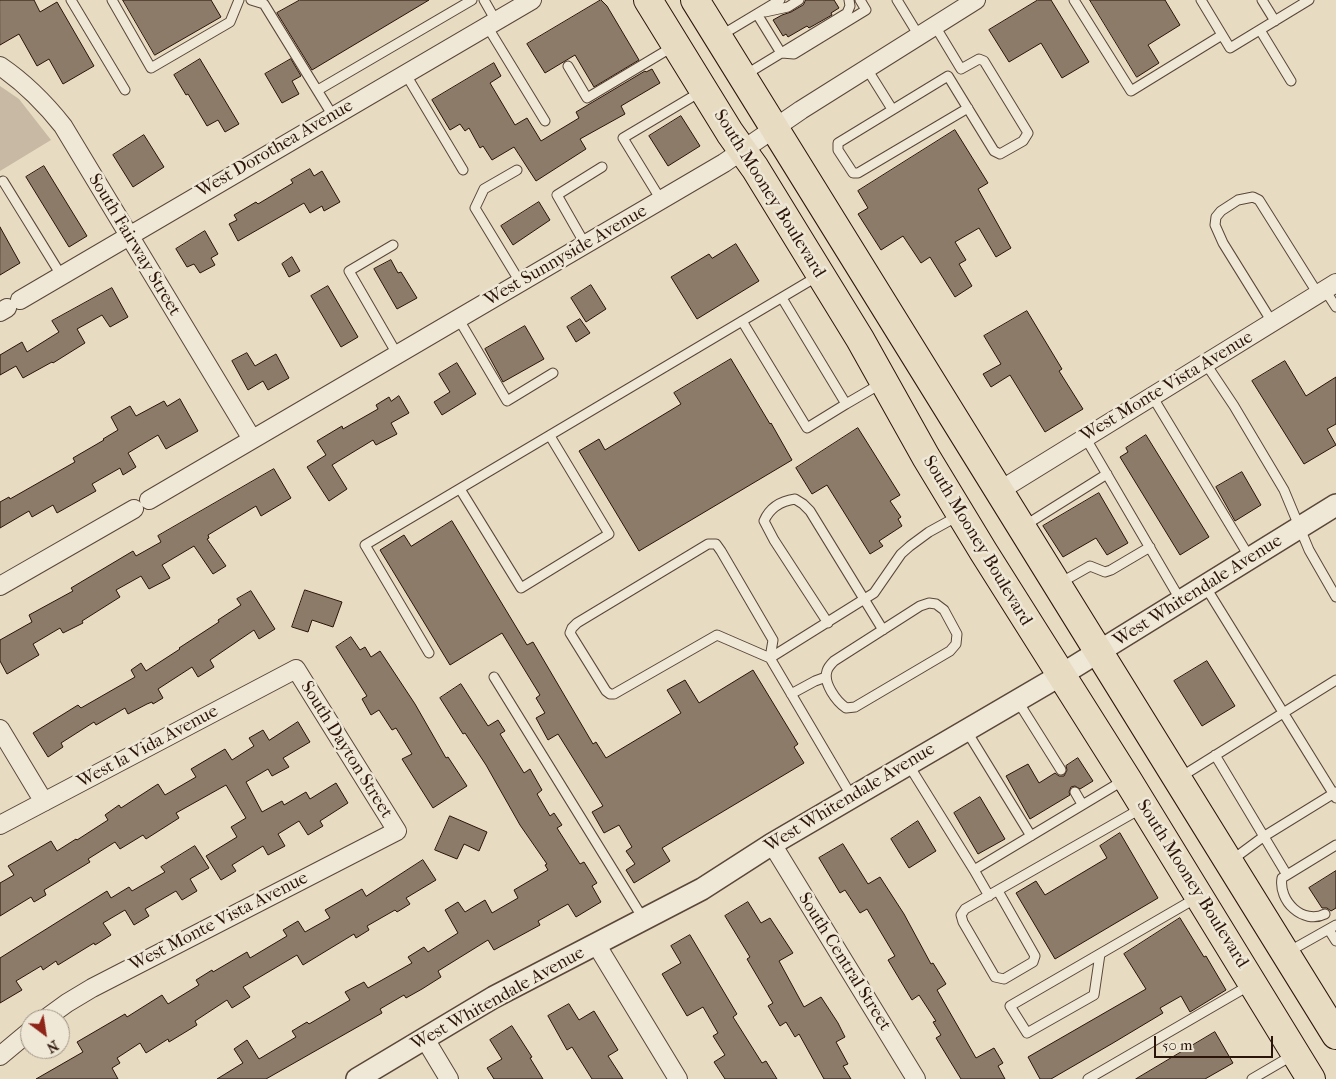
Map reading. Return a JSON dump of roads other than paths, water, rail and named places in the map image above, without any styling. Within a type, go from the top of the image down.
[{"type":"main road","name":"South Mooney Boulevard","points":[[648,0],[742,151],[755,168],[860,339],[926,457],[1311,1079]]},
{"type":"main road","points":[[695,0],[1336,1035]]},
{"type":"street","name":"West Sunnyside Avenue","points":[[0,586],[661,200],[742,151],[774,128],[976,0]]},
{"type":"street","name":"West Dorothea Avenue","points":[[9,306],[529,1]]},
{"type":"street","name":"South Fairway Street","points":[[0,66],[30,89],[63,126],[252,439]]},
{"type":"street","name":"West Monte Vista Avenue","points":[[999,491],[1326,289]]},
{"type":"street","name":"West Whitendale Avenue","points":[[357,1079],[494,997],[702,890],[772,844],[1098,652],[1336,505]]},
{"type":"street","name":"West la Vida Avenue","points":[[0,825],[296,669]]},
{"type":"street","name":"South Dayton Street","points":[[296,669],[397,830]]},
{"type":"street","points":[[0,729],[44,802]]},
{"type":"street","name":"West Monte Vista Avenue","points":[[59,1009],[92,988],[397,830]]},
{"type":"street","name":"South Central Street","points":[[772,844],[916,1079]]},
{"type":"street","points":[[596,944],[678,1079]]},
{"type":"street","points":[[0,1056],[20,1039]]},
{"type":"street","points":[[424,1039],[449,1079]]},
{"type":"lane","points":[[71,0],[125,90]]},
{"type":"lane","points":[[112,0],[151,68],[230,22],[239,0]]},
{"type":"lane","points":[[251,0],[264,4],[333,116]]},
{"type":"lane","points":[[318,90],[472,0]]},
{"type":"lane","points":[[484,0],[492,24],[545,121]]},
{"type":"lane","points":[[718,37],[780,0]]},
{"type":"lane","points":[[757,14],[788,7],[799,0]]},
{"type":"lane","points":[[742,77],[847,13],[850,0]]},
{"type":"lane","points":[[781,53],[794,54],[866,10],[860,0]]},
{"type":"lane","points":[[897,0],[919,36]]},
{"type":"lane","points":[[1074,0],[1131,91],[1222,35]]},
{"type":"lane","points":[[1201,0],[1230,48],[1309,0]]},
{"type":"lane","points":[[1262,0],[1275,21]]},
{"type":"lane","points":[[757,14],[781,53]]},
{"type":"lane","points":[[935,26],[961,69]]},
{"type":"lane","points":[[1260,30],[1291,81]]},
{"type":"lane","points":[[568,66],[587,98],[676,44]]},
{"type":"lane","points":[[948,76],[968,108],[994,151],[1000,154],[1023,141],[1028,132],[984,61],[979,59],[948,76],[892,109],[838,143],[838,150],[853,173],[858,173],[968,108]]},
{"type":"lane","points":[[866,69],[892,109]]},
{"type":"lane","points":[[405,73],[463,170]]},
{"type":"lane","points":[[661,200],[624,138],[704,90]]},
{"type":"lane","points":[[585,244],[557,195],[602,167]]},
{"type":"lane","points":[[517,170],[484,189],[475,208],[520,282]]},
{"type":"lane","points":[[3,181],[61,276]]},
{"type":"lane","points":[[1272,322],[1223,242],[1215,225],[1216,217],[1221,211],[1246,197],[1259,200],[1326,289],[1336,307]]},
{"type":"lane","points":[[393,245],[349,271],[397,354]]},
{"type":"lane","points":[[429,653],[365,545],[820,275]]},
{"type":"lane","points":[[782,298],[846,404]]},
{"type":"lane","points":[[458,318],[507,401],[553,373]]},
{"type":"lane","points":[[742,321],[807,428],[884,382]]},
{"type":"lane","points":[[1206,364],[1234,406],[1284,490],[1309,550],[1336,597]]},
{"type":"lane","points":[[1152,396],[1250,558]]},
{"type":"lane","points":[[460,489],[521,588],[609,534],[550,436]]},
{"type":"lane","points":[[1085,437],[1181,601]]},
{"type":"lane","points":[[1021,528],[1107,474]]},
{"type":"lane","points":[[828,623],[764,521],[768,512],[786,500],[795,499],[803,504],[816,521],[883,630]]},
{"type":"lane","points":[[770,658],[874,593],[901,554],[928,532],[961,514]]},
{"type":"lane","points":[[770,658],[773,640],[716,544],[708,544],[577,623],[570,633],[606,691],[610,694],[614,694],[717,635],[770,658],[852,797]]},
{"type":"lane","points":[[1056,585],[1090,566],[1105,572],[1111,570],[1150,547]]},
{"type":"lane","points":[[1205,586],[1335,794],[1263,837],[1229,862]]},
{"type":"lane","points":[[929,603],[936,604],[944,610],[957,634],[956,644],[950,652],[855,707],[846,708],[839,703],[829,687],[826,677],[827,668],[834,661],[920,606],[929,603]]},
{"type":"lane","points":[[494,677],[645,920]]},
{"type":"lane","points":[[791,694],[826,677]]},
{"type":"lane","points":[[1178,778],[1336,680]]},
{"type":"lane","points":[[1017,700],[1060,770]]},
{"type":"lane","points":[[966,730],[1031,836]]},
{"type":"lane","points":[[1215,755],[1287,875]]},
{"type":"lane","points":[[908,764],[989,896]]},
{"type":"lane","points":[[974,870],[1082,804],[1127,779]]},
{"type":"lane","points":[[1075,792],[1082,804]]},
{"type":"lane","points":[[998,891],[1035,956],[1033,962],[1004,979],[995,977],[962,918],[961,915],[965,909],[1144,807]]},
{"type":"lane","points":[[1325,914],[1310,918],[1294,909],[1282,891],[1282,878],[1336,845]]},
{"type":"lane","points":[[1100,954],[1094,995],[1027,1034],[1010,1006],[1199,896]]},
{"type":"lane","points":[[1286,953],[1332,928],[1336,941]]},
{"type":"lane","points":[[1088,1079],[1253,983]]},
{"type":"lane","points":[[1252,1079],[1296,1054]]}]
